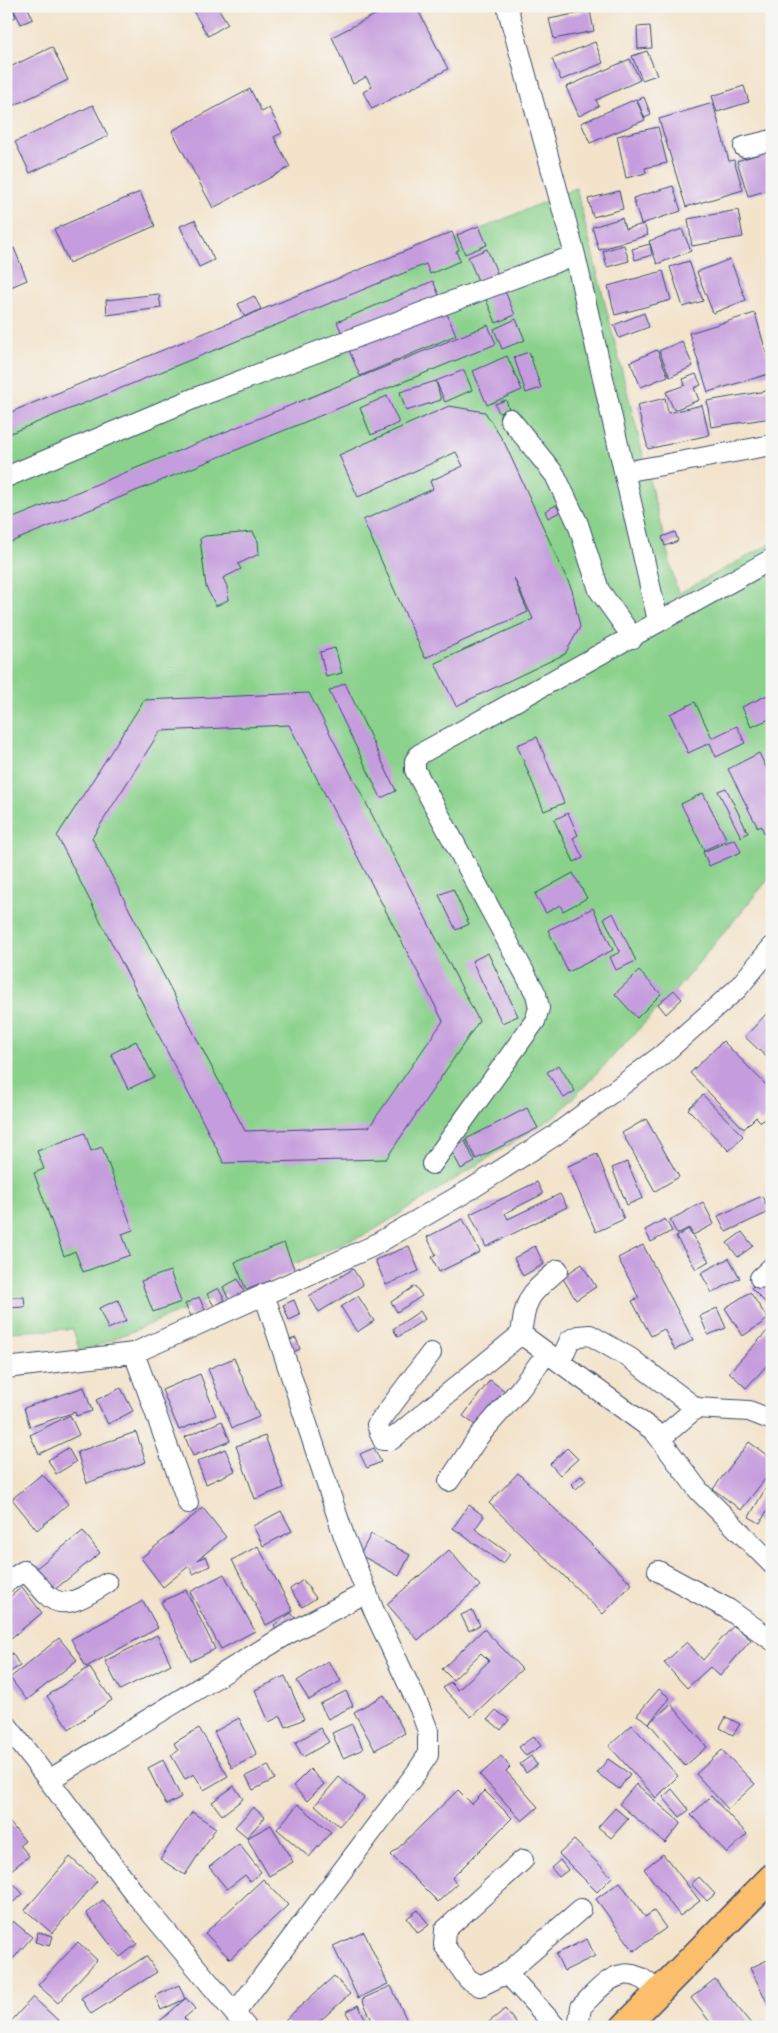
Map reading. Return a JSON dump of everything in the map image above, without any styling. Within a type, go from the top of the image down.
[{"type":"main road","points":[[624,2027],[772,1877]]},
{"type":"main road","points":[[648,2027],[772,1902]]},
{"type":"street","points":[[507,6],[575,256],[658,621]]},
{"type":"street","points":[[744,147],[772,140]]},
{"type":"street","points":[[6,477],[195,398],[575,256]]},
{"type":"street","points":[[510,419],[555,475],[578,524],[599,590],[633,638]]},
{"type":"street","points":[[624,472],[772,445]]},
{"type":"street","points":[[432,1164],[535,1021],[539,1008],[536,994],[414,770],[415,760],[420,754],[633,638],[658,621],[772,560]]},
{"type":"street","points":[[6,1368],[134,1353],[371,1247],[471,1189],[554,1136],[662,1055],[737,989],[772,947]]},
{"type":"street","points":[[431,1353],[377,1425],[383,1440],[391,1440],[521,1334],[524,1309],[530,1295],[558,1270]]},
{"type":"street","points":[[6,1724],[135,1894],[240,2020],[428,1755],[428,1731],[344,1536],[264,1294]]},
{"type":"street","points":[[521,1334],[654,1430],[665,1448],[699,1490],[772,1564]]},
{"type":"street","points":[[449,1481],[479,1436],[520,1389],[570,1340],[579,1336],[590,1334],[630,1358],[696,1408],[749,1411],[772,1420]]},
{"type":"street","points":[[134,1353],[188,1503]]},
{"type":"street","points":[[660,1439],[696,1408]]},
{"type":"street","points":[[658,1571],[728,1609],[772,1640]]},
{"type":"street","points":[[6,1582],[24,1572],[48,1596],[62,1604],[71,1602],[107,1583]]},
{"type":"street","points":[[49,1780],[286,1635],[367,1592]]},
{"type":"street","points":[[523,1860],[445,1930],[444,1945],[468,1979],[480,1986],[507,1973],[581,1909]]},
{"type":"street","points":[[507,1973],[556,2027]]},
{"type":"street","points":[[582,2027],[579,2021],[581,2007],[608,1980],[625,1974],[639,1978],[659,1991]]},
{"type":"green space","points":[[576,188],[678,594],[772,543],[772,875],[675,991],[557,1115],[369,1233],[80,1353],[73,1329],[6,1332],[6,434]]},
{"type":"building","points":[[6,6],[11,6],[16,17],[6,22]]},
{"type":"building","points":[[12,6],[27,6],[33,19],[21,24]]},
{"type":"building","points":[[190,6],[217,6],[228,24],[208,36]]},
{"type":"building","points":[[392,6],[416,6],[448,69],[372,109],[363,92],[372,87],[366,77],[353,84],[332,37]]},
{"type":"building","points":[[590,11],[594,31],[554,39],[549,19]]},
{"type":"building","points":[[650,26],[652,48],[638,49],[637,27]]},
{"type":"building","points":[[595,42],[603,63],[561,80],[552,59]]},
{"type":"building","points":[[52,47],[68,80],[6,109],[6,69]]},
{"type":"building","points":[[647,51],[657,75],[642,80],[632,56]]},
{"type":"building","points":[[630,59],[640,80],[596,100],[599,106],[579,116],[566,87]]},
{"type":"building","points":[[744,86],[749,102],[717,112],[712,96]]},
{"type":"building","points":[[250,89],[262,112],[269,108],[282,133],[274,137],[290,167],[213,208],[172,131]]},
{"type":"building","points":[[644,97],[651,115],[645,118],[637,100]]},
{"type":"building","points":[[636,99],[645,120],[590,143],[581,123]]},
{"type":"building","points":[[713,103],[729,161],[734,160],[743,190],[686,207],[659,119]]},
{"type":"building","points":[[93,105],[108,136],[30,173],[15,142]]},
{"type":"building","points":[[658,127],[667,163],[645,168],[646,173],[626,178],[617,136]]},
{"type":"building","points":[[772,150],[772,189],[748,196],[737,161]]},
{"type":"building","points":[[673,186],[681,211],[641,224],[633,198]]},
{"type":"building","points":[[619,191],[623,209],[593,217],[588,199]]},
{"type":"building","points":[[140,192],[155,226],[69,263],[54,229]]},
{"type":"building","points":[[738,210],[743,237],[692,246],[688,219]]},
{"type":"building","points":[[622,218],[625,229],[644,224],[648,235],[599,250],[592,227]]},
{"type":"building","points":[[195,220],[214,260],[199,267],[180,226]]},
{"type":"building","points":[[479,226],[487,245],[465,254],[457,235]]},
{"type":"building","points":[[682,229],[691,251],[657,264],[649,241]]},
{"type":"building","points":[[452,232],[459,250],[456,251],[460,261],[430,274],[426,264],[6,435],[6,414]]},
{"type":"building","points":[[650,244],[652,255],[635,260],[632,249]]},
{"type":"building","points":[[624,245],[629,261],[607,267],[603,251]]},
{"type":"building","points":[[14,248],[27,280],[6,289],[6,251]]},
{"type":"building","points":[[487,249],[515,315],[496,323],[468,257]]},
{"type":"building","points":[[730,259],[746,300],[713,313],[697,272]]},
{"type":"building","points":[[689,261],[703,301],[683,307],[670,267]]},
{"type":"building","points":[[663,271],[671,300],[615,315],[608,286]]},
{"type":"building","points":[[433,281],[456,335],[360,376],[337,322]]},
{"type":"building","points":[[159,294],[161,308],[107,315],[106,300]]},
{"type":"building","points":[[254,296],[261,309],[245,317],[238,304]]},
{"type":"building","points":[[644,313],[649,327],[619,338],[614,325]]},
{"type":"building","points":[[755,313],[772,373],[708,392],[689,333]]},
{"type":"building","points":[[516,319],[525,340],[502,349],[494,329]]},
{"type":"building","points":[[488,325],[496,344],[6,544],[6,521]]},
{"type":"building","points":[[682,341],[693,366],[670,377],[659,351]]},
{"type":"building","points":[[657,350],[668,376],[641,387],[630,362]]},
{"type":"building","points":[[529,352],[541,388],[526,393],[514,357]]},
{"type":"building","points":[[507,356],[522,390],[487,405],[473,371]]},
{"type":"building","points":[[464,370],[472,390],[445,402],[436,381]]},
{"type":"building","points":[[696,374],[701,385],[694,388],[699,400],[674,410],[666,392],[685,385],[683,379]]},
{"type":"building","points":[[436,381],[441,400],[406,411],[400,392]]},
{"type":"building","points":[[772,390],[772,418],[711,427],[707,401]]},
{"type":"building","points":[[387,396],[399,423],[371,435],[360,408]]},
{"type":"building","points":[[665,398],[668,413],[702,405],[709,435],[648,449],[637,405]]},
{"type":"building","points":[[506,400],[509,409],[499,413],[495,404]]},
{"type":"building","points":[[449,406],[485,412],[505,444],[572,590],[580,627],[565,654],[456,706],[435,663],[533,619],[514,578],[528,612],[425,658],[363,520],[433,489],[430,481],[463,466],[456,452],[358,497],[339,455]]},
{"type":"building","points":[[556,505],[560,512],[548,518],[545,511]]},
{"type":"building","points":[[253,532],[258,541],[259,554],[238,564],[241,569],[223,578],[227,586],[228,600],[216,606],[206,587],[200,539],[205,536]]},
{"type":"building","points":[[675,532],[678,541],[665,546],[662,537]]},
{"type":"building","points":[[335,648],[342,673],[326,677],[320,652]]},
{"type":"building","points":[[345,683],[396,791],[381,798],[329,691]]},
{"type":"building","points":[[309,693],[479,1021],[386,1159],[224,1163],[57,836],[144,700]],"holes":[[[289,725],[443,1021],[369,1127],[245,1131],[92,838],[160,731]]]},
{"type":"building","points":[[772,693],[772,718],[751,727],[742,707]]},
{"type":"building","points":[[695,702],[712,738],[737,726],[745,743],[716,757],[710,743],[688,753],[670,714]]},
{"type":"building","points":[[537,737],[564,803],[544,811],[517,745]]},
{"type":"building","points":[[759,753],[772,779],[772,836],[767,839],[761,826],[758,828],[728,769]]},
{"type":"building","points":[[726,788],[748,833],[741,837],[718,791]]},
{"type":"building","points":[[703,793],[727,840],[704,850],[681,804]]},
{"type":"building","points":[[568,813],[578,835],[573,838],[583,858],[574,862],[554,820]]},
{"type":"building","points":[[735,839],[741,852],[709,866],[703,852]]},
{"type":"building","points":[[573,873],[587,898],[563,911],[560,905],[546,913],[535,894]]},
{"type":"building","points":[[453,889],[469,924],[456,930],[439,895]]},
{"type":"building","points":[[593,908],[613,950],[568,972],[548,930]]},
{"type":"building","points":[[613,913],[636,961],[616,970],[610,957],[620,952],[604,918]]},
{"type":"building","points":[[488,953],[518,1016],[502,1023],[472,961]]},
{"type":"building","points":[[639,971],[661,994],[637,1018],[615,994]]},
{"type":"building","points":[[674,990],[682,999],[666,1014],[658,1004]]},
{"type":"building","points":[[766,1014],[772,1019],[772,1062],[745,1037]]},
{"type":"building","points":[[136,1041],[154,1077],[128,1089],[111,1054]]},
{"type":"building","points":[[723,1041],[772,1091],[772,1098],[769,1101],[772,1105],[772,1112],[761,1122],[756,1117],[744,1129],[690,1073]]},
{"type":"building","points":[[559,1065],[575,1091],[564,1098],[547,1072]]},
{"type":"building","points":[[703,1095],[743,1136],[729,1151],[688,1109]]},
{"type":"building","points":[[527,1108],[538,1128],[476,1159],[466,1139]]},
{"type":"building","points":[[646,1119],[679,1177],[655,1191],[622,1133]]},
{"type":"building","points":[[85,1133],[91,1151],[102,1147],[133,1230],[122,1234],[130,1255],[83,1272],[75,1251],[64,1256],[34,1173],[44,1169],[37,1151]]},
{"type":"building","points":[[465,1141],[475,1162],[461,1169],[450,1148]]},
{"type":"building","points":[[597,1154],[624,1219],[596,1232],[568,1166]]},
{"type":"building","points":[[627,1162],[643,1198],[627,1205],[612,1168]]},
{"type":"building","points":[[537,1182],[543,1194],[505,1213],[508,1219],[560,1194],[567,1207],[486,1247],[470,1214]]},
{"type":"building","points":[[772,1191],[772,1202],[767,1193]]},
{"type":"building","points":[[762,1196],[769,1212],[726,1232],[718,1216]]},
{"type":"building","points":[[703,1202],[714,1224],[693,1235],[689,1228],[677,1234],[670,1220]]},
{"type":"building","points":[[463,1219],[480,1252],[439,1272],[432,1257],[436,1255],[427,1237]]},
{"type":"building","points":[[665,1219],[672,1231],[651,1242],[645,1230]]},
{"type":"building","points":[[688,1229],[709,1261],[696,1269],[676,1237]]},
{"type":"building","points":[[742,1232],[753,1246],[738,1257],[727,1243]]},
{"type":"building","points":[[284,1243],[295,1271],[246,1290],[235,1262]]},
{"type":"building","points":[[643,1245],[693,1340],[675,1350],[664,1329],[651,1336],[632,1301],[639,1298],[618,1258]]},
{"type":"building","points":[[409,1246],[419,1271],[386,1285],[375,1260]]},
{"type":"building","points":[[535,1246],[544,1264],[523,1276],[514,1258]]},
{"type":"building","points":[[729,1258],[740,1278],[712,1293],[701,1273]]},
{"type":"building","points":[[582,1264],[596,1287],[576,1300],[562,1277]]},
{"type":"building","points":[[772,1268],[772,1309],[751,1288]]},
{"type":"building","points":[[353,1269],[363,1285],[319,1312],[309,1296]]},
{"type":"building","points":[[170,1271],[181,1302],[153,1312],[141,1281]]},
{"type":"building","points":[[238,1279],[245,1294],[230,1302],[223,1287]]},
{"type":"building","points":[[415,1286],[422,1296],[397,1312],[391,1302]]},
{"type":"building","points":[[218,1288],[225,1300],[214,1306],[207,1294]]},
{"type":"building","points":[[750,1292],[768,1319],[743,1336],[725,1308]]},
{"type":"building","points":[[358,1296],[374,1321],[357,1332],[341,1307]]},
{"type":"building","points":[[6,1297],[24,1297],[25,1307],[6,1308]]},
{"type":"building","points":[[199,1297],[205,1310],[191,1316],[185,1304]]},
{"type":"building","points":[[118,1300],[126,1321],[108,1329],[99,1308]]},
{"type":"building","points":[[294,1300],[300,1315],[289,1320],[283,1305]]},
{"type":"building","points":[[717,1308],[726,1328],[708,1335],[700,1316]]},
{"type":"building","points":[[420,1311],[425,1319],[398,1337],[393,1329]]},
{"type":"building","points":[[772,1326],[772,1360],[746,1388],[729,1372]]},
{"type":"building","points":[[296,1338],[300,1349],[293,1352],[289,1340]]},
{"type":"building","points":[[234,1358],[259,1417],[232,1428],[208,1369]]},
{"type":"building","points":[[200,1374],[216,1415],[179,1430],[162,1390]]},
{"type":"building","points":[[490,1380],[505,1391],[478,1427],[463,1416]]},
{"type":"building","points":[[84,1387],[92,1411],[76,1416],[75,1412],[30,1427],[24,1408]]},
{"type":"building","points":[[121,1388],[133,1411],[108,1424],[96,1400]]},
{"type":"building","points":[[70,1415],[79,1435],[39,1454],[30,1435]]},
{"type":"building","points":[[222,1421],[230,1441],[193,1456],[185,1437]]},
{"type":"building","points":[[136,1432],[146,1462],[87,1483],[77,1452]]},
{"type":"building","points":[[265,1436],[284,1488],[255,1499],[236,1446]]},
{"type":"building","points":[[749,1442],[772,1459],[772,1470],[741,1510],[713,1489]]},
{"type":"building","points":[[68,1448],[76,1462],[56,1474],[48,1460]]},
{"type":"building","points":[[374,1448],[381,1462],[367,1468],[360,1454]]},
{"type":"building","points":[[567,1448],[578,1459],[560,1475],[550,1464]]},
{"type":"building","points":[[225,1449],[235,1471],[206,1484],[197,1462]]},
{"type":"building","points":[[518,1473],[632,1584],[603,1614],[489,1503]]},
{"type":"building","points":[[42,1474],[68,1504],[37,1530],[12,1499]]},
{"type":"building","points":[[582,1475],[586,1480],[576,1489],[571,1484]]},
{"type":"building","points":[[772,1477],[772,1502],[760,1523],[749,1517]]},
{"type":"building","points":[[469,1505],[484,1516],[475,1529],[510,1554],[503,1564],[453,1528]]},
{"type":"building","points":[[203,1508],[226,1537],[197,1560],[206,1556],[210,1566],[193,1574],[189,1566],[163,1587],[141,1558]]},
{"type":"building","points":[[281,1511],[292,1531],[263,1546],[253,1526]]},
{"type":"building","points":[[83,1531],[100,1553],[48,1595],[30,1573]]},
{"type":"building","points":[[371,1534],[410,1555],[399,1576],[360,1555]]},
{"type":"building","points":[[258,1546],[293,1611],[266,1625],[232,1560]]},
{"type":"building","points":[[449,1550],[480,1586],[418,1640],[387,1604]]},
{"type":"building","points":[[224,1574],[255,1631],[221,1649],[190,1592]]},
{"type":"building","points":[[303,1580],[316,1598],[302,1607],[290,1589]]},
{"type":"building","points":[[22,1587],[42,1613],[6,1642],[6,1600]]},
{"type":"building","points":[[186,1590],[215,1649],[191,1661],[161,1602]]},
{"type":"building","points":[[143,1601],[158,1628],[86,1667],[71,1639]]},
{"type":"building","points":[[472,1610],[480,1625],[469,1631],[461,1615]]},
{"type":"building","points":[[291,1613],[296,1619],[278,1632],[274,1625]]},
{"type":"building","points":[[734,1625],[751,1640],[720,1676],[710,1667],[687,1688],[664,1663],[687,1642],[703,1660]]},
{"type":"building","points":[[484,1629],[522,1669],[471,1717],[443,1688],[450,1682],[458,1690],[489,1661],[481,1653],[453,1680],[442,1669]]},
{"type":"building","points":[[157,1635],[171,1664],[120,1690],[105,1661]]},
{"type":"building","points":[[59,1638],[77,1660],[27,1700],[10,1678]]},
{"type":"building","points":[[12,1653],[20,1666],[8,1673],[6,1669],[6,1656]]},
{"type":"building","points":[[328,1661],[341,1681],[309,1700],[297,1681]]},
{"type":"building","points":[[89,1667],[112,1700],[69,1729],[47,1696]]},
{"type":"building","points":[[285,1676],[304,1719],[286,1727],[281,1716],[269,1722],[255,1690]]},
{"type":"building","points":[[659,1689],[670,1698],[649,1723],[637,1715]]},
{"type":"building","points":[[346,1691],[353,1706],[328,1719],[320,1704]]},
{"type":"building","points":[[384,1695],[405,1733],[375,1750],[354,1712]]},
{"type":"building","points":[[671,1704],[707,1747],[685,1766],[649,1723]]},
{"type":"building","points":[[496,1710],[509,1720],[501,1730],[488,1719]]},
{"type":"building","points":[[726,1717],[740,1724],[733,1735],[720,1728]]},
{"type":"building","points":[[239,1718],[257,1755],[232,1768],[214,1732]]},
{"type":"building","points":[[352,1724],[363,1749],[343,1758],[332,1733]]},
{"type":"building","points":[[632,1725],[678,1776],[656,1798],[609,1746]]},
{"type":"building","points":[[199,1728],[228,1776],[204,1790],[194,1774],[185,1779],[171,1755],[178,1751],[174,1743]]},
{"type":"building","points":[[320,1728],[329,1742],[303,1757],[295,1743]]},
{"type":"building","points":[[534,1736],[541,1746],[526,1756],[519,1747]]},
{"type":"building","points":[[722,1750],[755,1784],[728,1809],[696,1774]]},
{"type":"building","points":[[501,1756],[510,1767],[506,1771],[538,1807],[522,1821],[480,1775]]},
{"type":"building","points":[[531,1756],[537,1765],[526,1773],[520,1764]]},
{"type":"building","points":[[608,1759],[630,1774],[619,1789],[597,1773]]},
{"type":"building","points":[[163,1760],[181,1797],[166,1805],[148,1768]]},
{"type":"building","points":[[268,1765],[275,1779],[253,1790],[246,1776]]},
{"type":"building","points":[[310,1769],[324,1784],[307,1801],[293,1786]]},
{"type":"building","points":[[339,1777],[364,1798],[339,1826],[315,1805]]},
{"type":"building","points":[[636,1784],[681,1823],[665,1843],[619,1804]]},
{"type":"building","points":[[234,1786],[243,1799],[222,1815],[212,1802]]},
{"type":"building","points":[[672,1789],[689,1810],[680,1817],[663,1797]]},
{"type":"building","points":[[458,1790],[472,1804],[485,1791],[512,1818],[452,1878],[457,1884],[438,1902],[391,1855]]},
{"type":"building","points":[[711,1796],[747,1834],[727,1853],[691,1815]]},
{"type":"building","points":[[298,1804],[331,1832],[309,1857],[277,1829]]},
{"type":"building","points":[[253,1807],[265,1817],[247,1837],[235,1827]]},
{"type":"building","points":[[615,1808],[628,1819],[611,1838],[598,1827]]},
{"type":"building","points":[[192,1812],[216,1828],[185,1875],[160,1859]]},
{"type":"building","points":[[10,1823],[25,1841],[20,1845],[29,1856],[6,1874],[6,1826]]},
{"type":"building","points":[[271,1825],[293,1862],[269,1876],[247,1838]]},
{"type":"building","points":[[574,1840],[612,1877],[597,1892],[559,1854]]},
{"type":"building","points":[[239,1844],[261,1872],[250,1881],[245,1875],[227,1889],[209,1867]]},
{"type":"building","points":[[663,1854],[700,1901],[680,1916],[644,1869]]},
{"type":"building","points":[[70,1857],[97,1881],[52,1933],[25,1910]]},
{"type":"building","points":[[560,1860],[568,1870],[559,1877],[551,1868]]},
{"type":"building","points":[[699,1877],[715,1894],[707,1901],[691,1884]]},
{"type":"building","points":[[263,1879],[288,1905],[230,1959],[205,1933]]},
{"type":"building","points":[[620,1882],[645,1917],[654,1911],[666,1928],[634,1951],[596,1899]]},
{"type":"building","points":[[14,1884],[23,1894],[12,1903],[6,1897],[6,1891]]},
{"type":"building","points":[[103,1900],[137,1944],[120,1957],[86,1913]]},
{"type":"building","points":[[418,1910],[429,1925],[418,1933],[407,1918]]},
{"type":"building","points":[[13,1921],[32,1937],[6,1967],[6,1929]]},
{"type":"building","points":[[38,1932],[53,1936],[50,1946],[35,1942]]},
{"type":"building","points":[[364,1932],[388,1984],[358,1998],[333,1946]]},
{"type":"building","points":[[587,1939],[595,1956],[564,1971],[556,1954]]},
{"type":"building","points":[[78,1942],[97,1960],[58,2003],[38,1985]]},
{"type":"building","points":[[146,1956],[157,1972],[91,2014],[81,1998]]},
{"type":"building","points":[[772,1958],[772,2005],[769,2006],[750,1968]]},
{"type":"building","points":[[334,1976],[350,1994],[313,2027],[291,2027],[285,2020]]},
{"type":"building","points":[[715,1979],[752,2025],[750,2027],[714,2027],[691,1998]]},
{"type":"building","points":[[179,1985],[185,1999],[161,2010],[155,1996]]},
{"type":"building","points":[[391,1986],[410,2027],[375,2027],[362,1999]]},
{"type":"building","points":[[33,1997],[63,2025],[61,2027],[6,2027]]},
{"type":"building","points":[[186,1998],[195,2009],[184,2018],[192,2027],[153,2027]]},
{"type":"building","points":[[358,2005],[370,2027],[354,2027],[346,2012]]},
{"type":"building","points":[[505,2009],[519,2027],[483,2027]]}]
